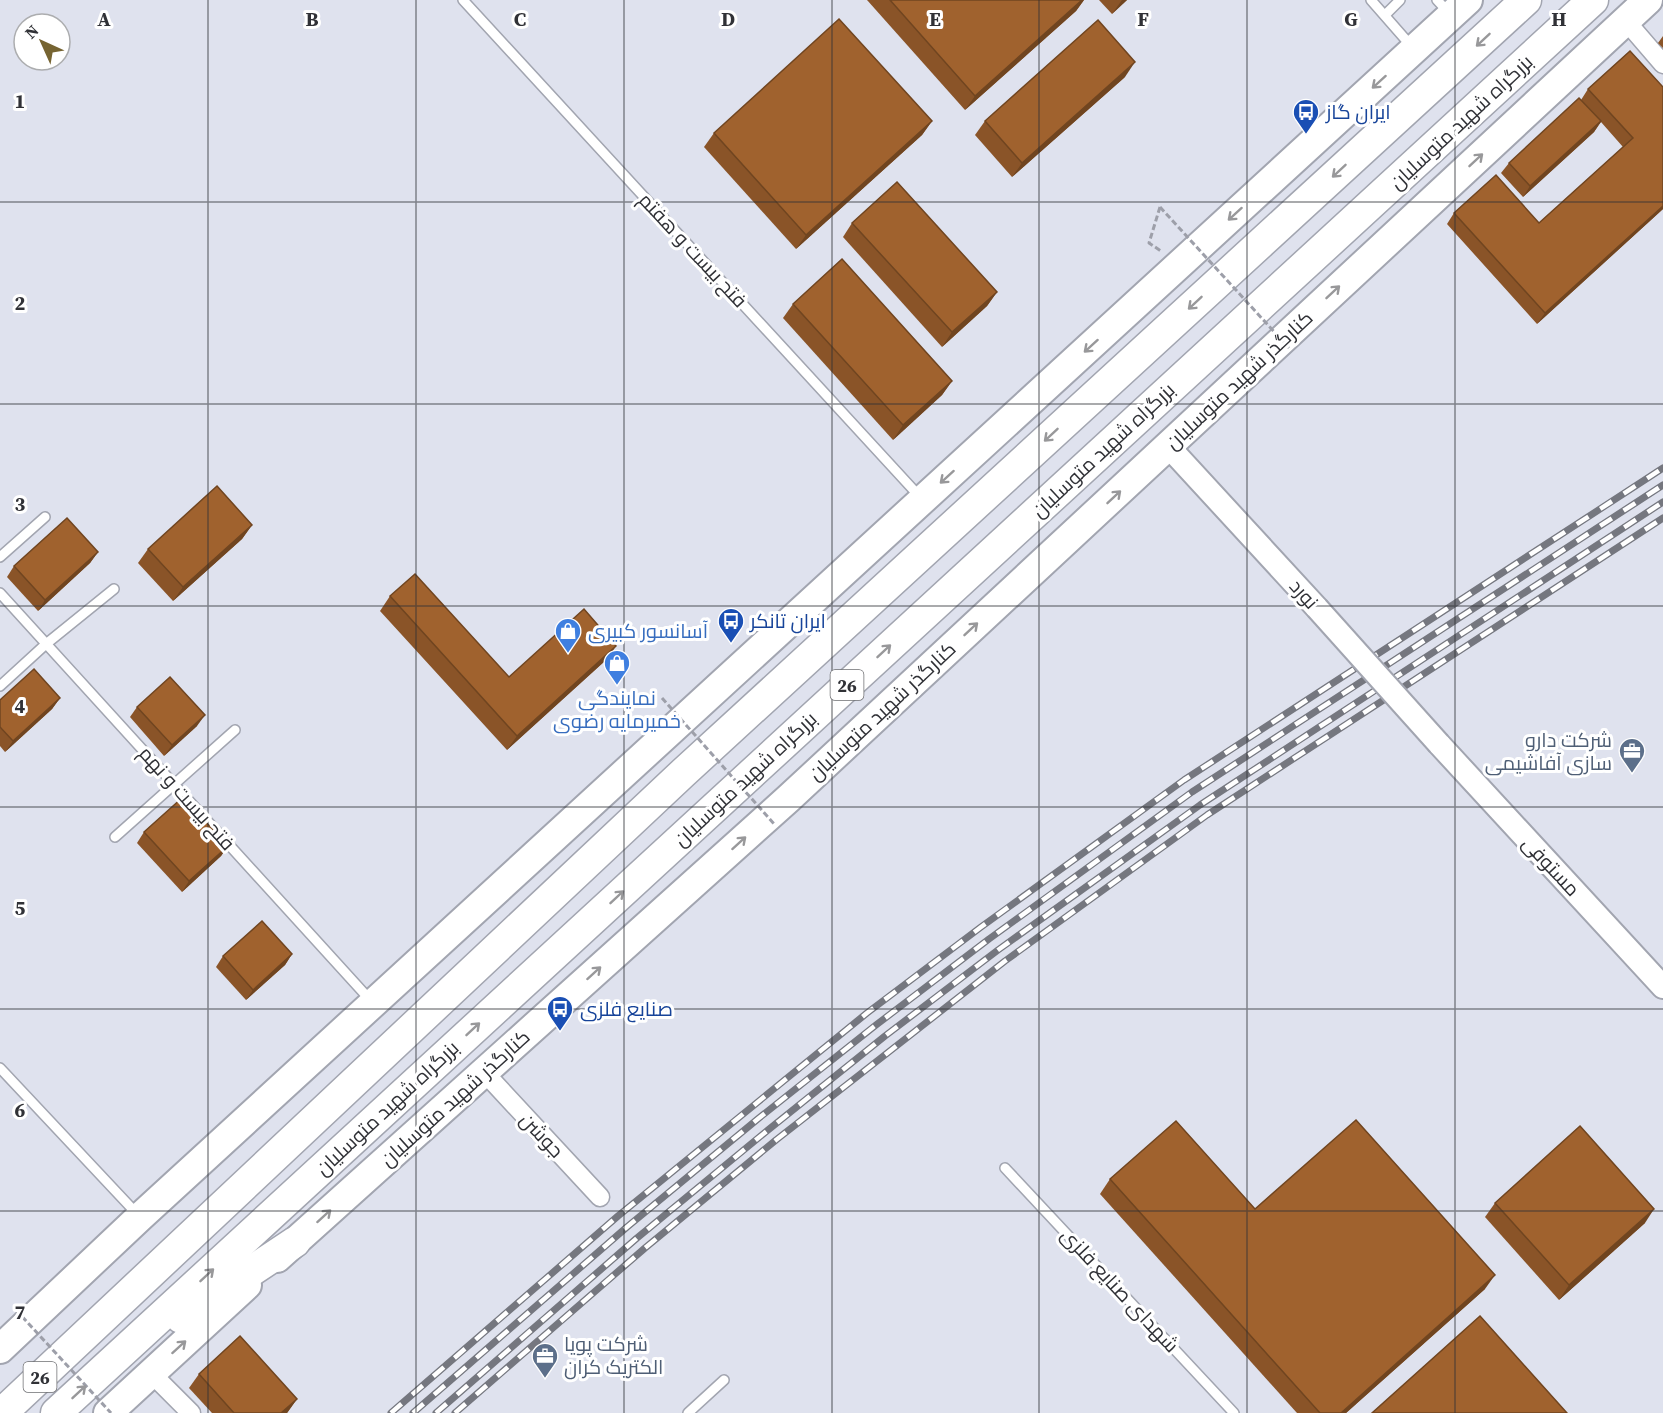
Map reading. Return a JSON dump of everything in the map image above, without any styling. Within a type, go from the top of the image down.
[{"type":"highway","name":"بزرگراه شهید متوسلیان","points":[[2,1413],[692,765],[1526,0]]},
{"type":"highway","name":"بزرگراه شهید متوسلیان","points":[[56,1413],[1593,0]]},
{"type":"highway","points":[[102,1371],[295,1242]]},
{"type":"main road","name":"کنارگذر شهید متوسلیان","points":[[110,1413],[151,1372],[798,790],[1648,0]]},
{"type":"main road","points":[[0,1349],[140,1217],[1414,49],[1452,5]]},
{"type":"street","points":[[1626,21],[1663,64]]},
{"type":"street","name":"نورد","points":[[1168,446],[1439,744]]},
{"type":"street","name":"مستوفی","points":[[1439,744],[1663,987]]},
{"type":"street","name":"جوشن","points":[[484,1072],[600,1197]]},
{"type":"street","points":[[151,1372],[191,1413]]},
{"type":"lane","name":"فتح بیست و هفتم","points":[[463,0],[923,500]]},
{"type":"lane","points":[[1371,0],[1414,49]]},
{"type":"lane","points":[[1385,15],[1400,0]]},
{"type":"lane","points":[[0,557],[45,517]]},
{"type":"lane","points":[[0,686],[46,644],[114,589]]},
{"type":"lane","name":"فتح بیست و نهم","points":[[0,593],[373,1004]]},
{"type":"lane","points":[[115,837],[235,730]]},
{"type":"lane","points":[[0,1068],[140,1217]]},
{"type":"lane","name":"شهدای صنایع فلزی","points":[[1005,1168],[1234,1413]]},
{"type":"lane","points":[[688,1413],[724,1380]]},
{"type":"path","points":[[1149,243],[1160,207],[1288,348]]},
{"type":"path","points":[[662,698],[775,825]]},
{"type":"path","points":[[16,1310],[110,1413]]},
{"type":"building","points":[[890,0],[1082,0],[975,96]]},
{"type":"building","points":[[839,19],[932,121],[806,235],[714,133]]},
{"type":"building","points":[[1098,20],[1135,62],[1022,163],[985,121]]},
{"type":"building","points":[[1630,51],[1663,87],[1663,206],[1545,313],[1454,213],[1496,175],[1539,223],[1633,138],[1588,89]]},
{"type":"building","points":[[1579,98],[1601,121],[1530,186],[1509,163]]},
{"type":"building","points":[[897,182],[997,292],[952,332],[852,223]]},
{"type":"building","points":[[842,259],[952,381],[903,425],[793,304]]},
{"type":"building","points":[[217,486],[252,525],[183,587],[148,549]]},
{"type":"building","points":[[67,518],[98,552],[45,600],[14,566]]},
{"type":"building","points":[[415,574],[509,677],[584,609],[616,646],[517,736],[390,596]]},
{"type":"building","points":[[34,669],[60,698],[13,741],[0,727],[0,700]]},
{"type":"building","points":[[170,677],[205,715],[172,745],[137,707]]},
{"type":"building","points":[[183,797],[228,846],[189,881],[144,832]]},
{"type":"building","points":[[262,921],[292,954],[253,990],[223,956]]},
{"type":"building","points":[[1356,1120],[1495,1275],[1341,1413],[1320,1413],[1110,1179],[1176,1121],[1255,1209]]},
{"type":"building","points":[[1580,1126],[1654,1209],[1569,1285],[1495,1203]]},
{"type":"building","points":[[1480,1316],[1567,1413],[1372,1413]]},
{"type":"building","points":[[240,1336],[297,1399],[281,1413],[234,1413],[199,1374]]},
{"type":"railway","points":[[391,1413],[618,1216],[867,1013],[981,927],[1184,780],[1663,468]]},
{"type":"railway","points":[[413,1413],[627,1227],[759,1118],[989,939],[1192,792],[1663,485]]},
{"type":"railway","points":[[436,1413],[637,1238],[768,1130],[885,1036],[998,950],[1200,805],[1663,502]]},
{"type":"railway","points":[[455,1413],[645,1248],[776,1140],[1005,961],[1207,815],[1663,518]]},
{"type":"place","name":"ایران گاز","points":[[1306,135]]},
{"type":"place","name":"ایران تانکر","points":[[731,644]]},
{"type":"place","name":"آسانسور کبیری","points":[[568,654]]},
{"type":"place","name":"نمایندگی خمیرمایه رضوی","points":[[617,686]]},
{"type":"place","name":"شرکت دارو سازی آفاشیمی","points":[[1632,774]]},
{"type":"place","name":"صنایع فلزی","points":[[560,1032]]},
{"type":"place","name":"شرکت پویا الکتریک کران","points":[[545,1379]]}]
